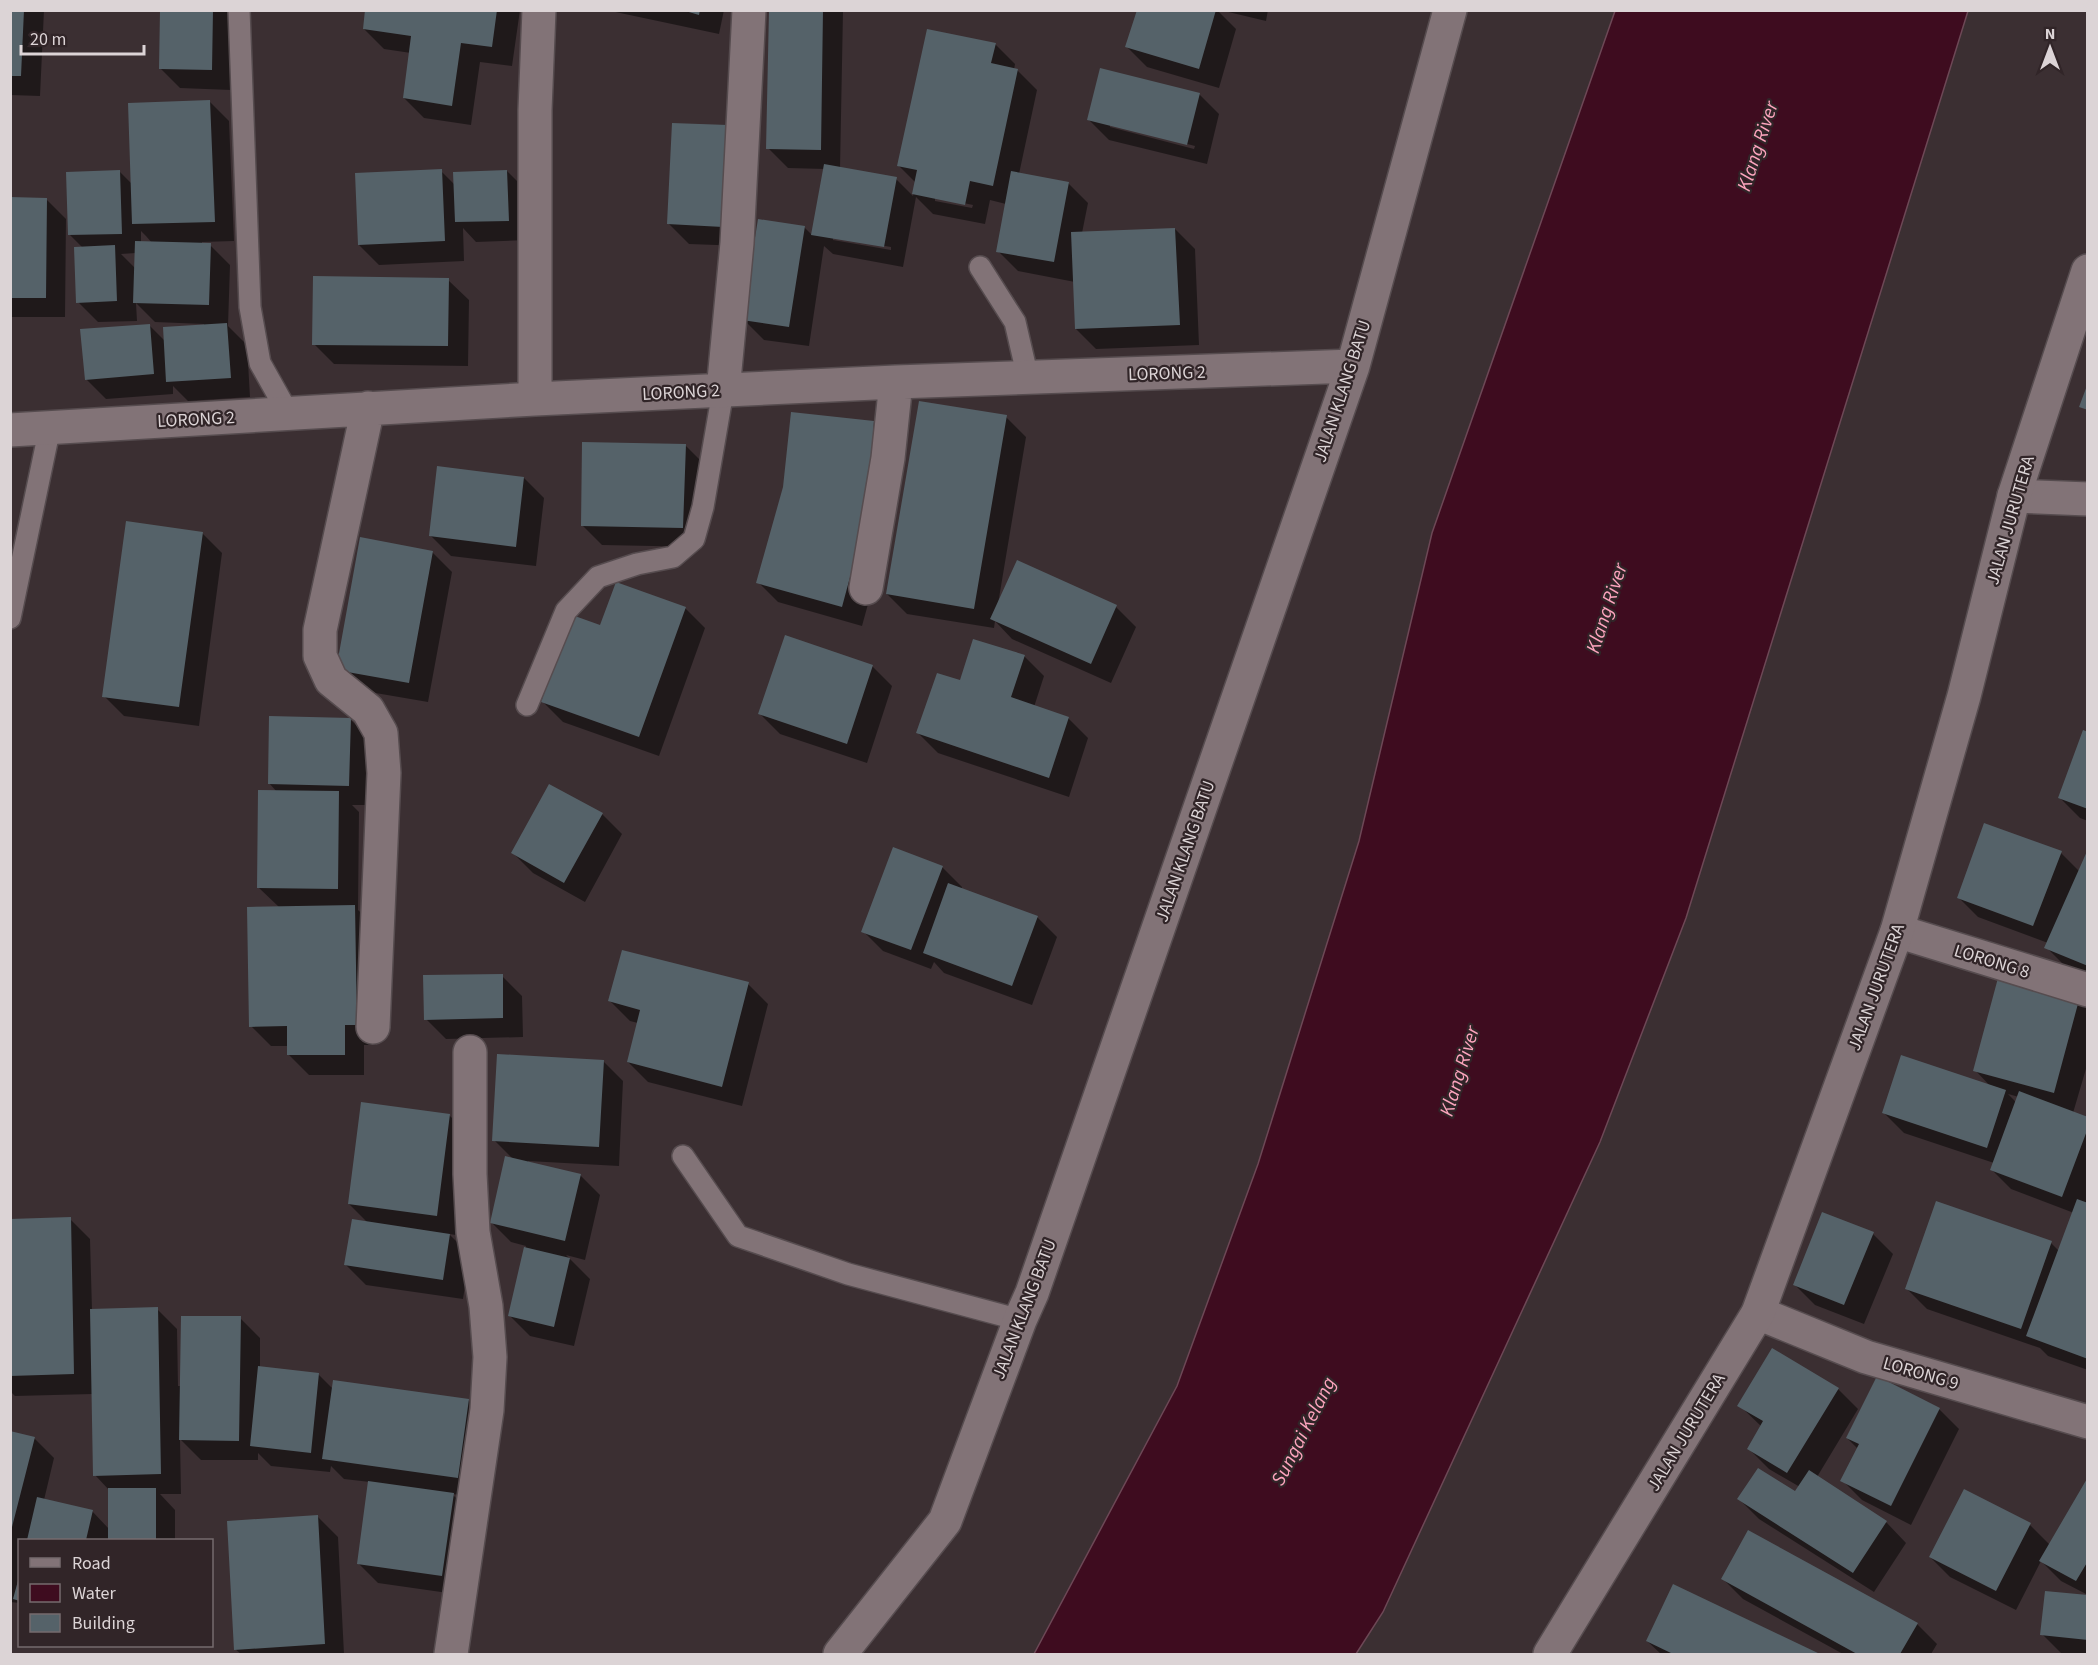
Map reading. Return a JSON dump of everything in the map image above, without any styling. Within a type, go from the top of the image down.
[{"type":"street","points":[[535,399],[536,110],[539,10]]},
{"type":"street","points":[[723,391],[737,243],[749,10]]},
{"type":"street","name":"JALAN KLANG BATU","points":[[840,1654],[945,1521],[1032,1293],[1353,366],[1450,10]]},
{"type":"street","name":"JALAN JURUTERA","points":[[1551,1654],[1758,1313],[1897,931],[1964,696],[2014,496],[2088,271]]},
{"type":"street","name":"LORONG 2","points":[[10,430],[535,399],[896,382],[1353,366]]},
{"type":"street","points":[[866,588],[888,458],[896,382]]},
{"type":"street","points":[[368,408],[320,630],[320,656],[331,680],[368,710],[381,734],[384,773],[373,1027]]},
{"type":"street","points":[[2014,496],[2088,499]]},
{"type":"street","name":"LORONG 8","points":[[1897,931],[2088,990]]},
{"type":"street","points":[[451,1654],[488,1410],[490,1357],[486,1306],[473,1232],[470,1174],[470,1052]]},
{"type":"street","name":"LORONG 9","points":[[1758,1313],[1866,1357],[2088,1422]]},
{"type":"lane","points":[[238,10],[250,308],[260,363],[288,413]]},
{"type":"lane","points":[[980,267],[1015,322],[1028,378]]},
{"type":"lane","points":[[526,705],[566,611],[598,577],[637,564],[673,557],[694,538],[703,507],[723,391]]},
{"type":"lane","points":[[10,618],[50,427]]},
{"type":"lane","points":[[684,1156],[738,1236],[848,1274],[1020,1320]]},
{"type":"water","points":[[1615,11],[1968,11],[1686,918],[1600,1142],[1383,1612],[1356,1654],[1034,1654],[1177,1386],[1258,1164],[1359,841],[1432,533]]},
{"type":"building","points":[[10,10],[24,10],[21,76],[10,76]]},
{"type":"building","points":[[160,10],[213,10],[212,70],[159,69]]},
{"type":"building","points":[[365,10],[497,10],[492,47],[461,43],[452,106],[403,98],[411,36],[363,29]]},
{"type":"building","points":[[682,10],[700,10],[699,15]]},
{"type":"building","points":[[769,10],[823,10],[821,150],[766,149]]},
{"type":"building","points":[[1137,10],[1216,10],[1199,69],[1125,47]]},
{"type":"building","points":[[927,29],[996,43],[991,63],[1018,69],[993,186],[970,181],[965,205],[912,194],[917,170],[897,166]]},
{"type":"building","points":[[1100,68],[1200,93],[1187,145],[1087,120]]},
{"type":"building","points":[[210,100],[215,222],[132,224],[128,103]]},
{"type":"building","points":[[672,123],[728,125],[723,227],[667,224]]},
{"type":"building","points":[[824,164],[897,177],[884,247],[811,235]]},
{"type":"building","points":[[442,169],[445,241],[358,245],[355,173]]},
{"type":"building","points":[[120,170],[122,234],[68,235],[66,172]]},
{"type":"building","points":[[507,170],[509,221],[455,222],[453,172]]},
{"type":"building","points":[[1011,171],[1069,182],[1054,262],[996,252]]},
{"type":"building","points":[[10,197],[47,198],[46,298],[10,298]]},
{"type":"building","points":[[758,219],[805,226],[789,327],[742,320]]},
{"type":"building","points":[[1175,228],[1180,325],[1075,329],[1071,232]]},
{"type":"building","points":[[135,241],[211,243],[209,305],[133,303]]},
{"type":"building","points":[[115,245],[117,301],[76,303],[74,247]]},
{"type":"building","points":[[313,276],[449,278],[448,346],[312,345]]},
{"type":"building","points":[[227,323],[231,378],[166,382],[163,327]]},
{"type":"building","points":[[150,324],[154,374],[85,380],[80,329]]},
{"type":"building","points":[[2088,383],[2088,410],[2079,407]]},
{"type":"building","points":[[919,401],[1007,415],[974,609],[886,594]]},
{"type":"building","points":[[791,412],[874,421],[868,510],[842,607],[756,583],[783,487]]},
{"type":"building","points":[[582,442],[686,444],[683,528],[581,526]]},
{"type":"building","points":[[437,466],[524,477],[516,547],[429,536]]},
{"type":"building","points":[[126,521],[203,532],[179,707],[102,697]]},
{"type":"building","points":[[360,537],[433,551],[409,683],[336,670]]},
{"type":"building","points":[[1017,560],[1117,605],[1091,664],[990,619]]},
{"type":"building","points":[[616,582],[686,607],[639,737],[541,702],[572,615],[600,625]]},
{"type":"building","points":[[785,635],[873,665],[847,744],[758,714]]},
{"type":"building","points":[[973,639],[1025,655],[1011,697],[1069,717],[1049,778],[916,733],[937,673],[960,680]]},
{"type":"building","points":[[269,716],[351,718],[349,786],[268,784]]},
{"type":"building","points":[[2083,730],[2088,732],[2088,809],[2058,798]]},
{"type":"building","points":[[549,784],[603,813],[564,883],[511,853]]},
{"type":"building","points":[[258,790],[339,791],[338,889],[257,888]]},
{"type":"building","points":[[1984,823],[2062,851],[2033,926],[1957,898]]},
{"type":"building","points":[[893,847],[943,866],[911,950],[861,932]]},
{"type":"building","points":[[2088,849],[2088,966],[2044,948]]},
{"type":"building","points":[[948,883],[1038,916],[1012,986],[923,953]]},
{"type":"building","points":[[355,905],[357,1025],[345,1025],[345,1055],[287,1055],[287,1026],[249,1027],[247,907]]},
{"type":"building","points":[[622,950],[749,982],[722,1087],[627,1062],[640,1010],[608,1001]]},
{"type":"building","points":[[503,974],[503,1018],[424,1020],[423,975]]},
{"type":"building","points":[[1998,978],[2079,1000],[2054,1093],[1973,1071]]},
{"type":"building","points":[[497,1054],[604,1060],[599,1147],[492,1141]]},
{"type":"building","points":[[1901,1055],[2006,1090],[1987,1148],[1882,1113]]},
{"type":"building","points":[[2019,1091],[2088,1117],[2088,1128],[2062,1197],[1990,1170]]},
{"type":"building","points":[[361,1102],[450,1114],[437,1216],[348,1204]]},
{"type":"building","points":[[505,1156],[581,1174],[565,1241],[490,1223]]},
{"type":"building","points":[[2077,1199],[2088,1203],[2088,1359],[2026,1336]]},
{"type":"building","points":[[1936,1201],[2052,1241],[2021,1329],[1905,1289]]},
{"type":"building","points":[[1822,1212],[1874,1232],[1844,1305],[1793,1285]]},
{"type":"building","points":[[71,1217],[74,1374],[10,1376],[10,1219]]},
{"type":"building","points":[[352,1219],[450,1234],[443,1280],[344,1265]]},
{"type":"building","points":[[524,1247],[570,1258],[554,1327],[508,1316]]},
{"type":"building","points":[[158,1307],[161,1474],[93,1476],[90,1309]]},
{"type":"building","points":[[181,1316],[241,1316],[239,1441],[179,1440]]},
{"type":"building","points":[[1772,1348],[1839,1388],[1787,1473],[1747,1449],[1763,1421],[1737,1406]]},
{"type":"building","points":[[258,1366],[319,1373],[311,1453],[250,1446]]},
{"type":"building","points":[[1877,1376],[1940,1408],[1891,1506],[1840,1481],[1859,1444],[1846,1438]]},
{"type":"building","points":[[333,1380],[469,1399],[458,1478],[322,1459]]},
{"type":"building","points":[[10,1431],[35,1437],[11,1531],[10,1531]]},
{"type":"building","points":[[1758,1468],[1795,1491],[1809,1470],[1887,1521],[1853,1573],[1737,1499]]},
{"type":"building","points":[[2088,1477],[2088,1561],[2076,1581],[2039,1561]]},
{"type":"building","points":[[368,1481],[454,1493],[442,1576],[357,1564]]},
{"type":"building","points":[[108,1488],[156,1488],[156,1539],[108,1539]]},
{"type":"building","points":[[1964,1489],[2031,1523],[1996,1591],[1929,1557]]},
{"type":"building","points":[[37,1497],[93,1510],[86,1539],[27,1539]]},
{"type":"building","points":[[318,1515],[325,1644],[234,1650],[227,1521]]},
{"type":"building","points":[[1748,1530],[1918,1623],[1900,1654],[1857,1654],[1721,1579]]},
{"type":"building","points":[[18,1581],[18,1600],[13,1599]]},
{"type":"building","points":[[1673,1584],[1820,1654],[1673,1654],[1646,1641]]},
{"type":"building","points":[[2045,1591],[2088,1595],[2088,1640],[2040,1635]]},
{"type":"water label","name":"Klang River","points":[[1757,146]]},
{"type":"water label","name":"Klang River","points":[[1606,608]]},
{"type":"water label","name":"Klang River","points":[[1459,1071]]},
{"type":"water label","name":"Sungai Kelang","points":[[1303,1431]]}]
